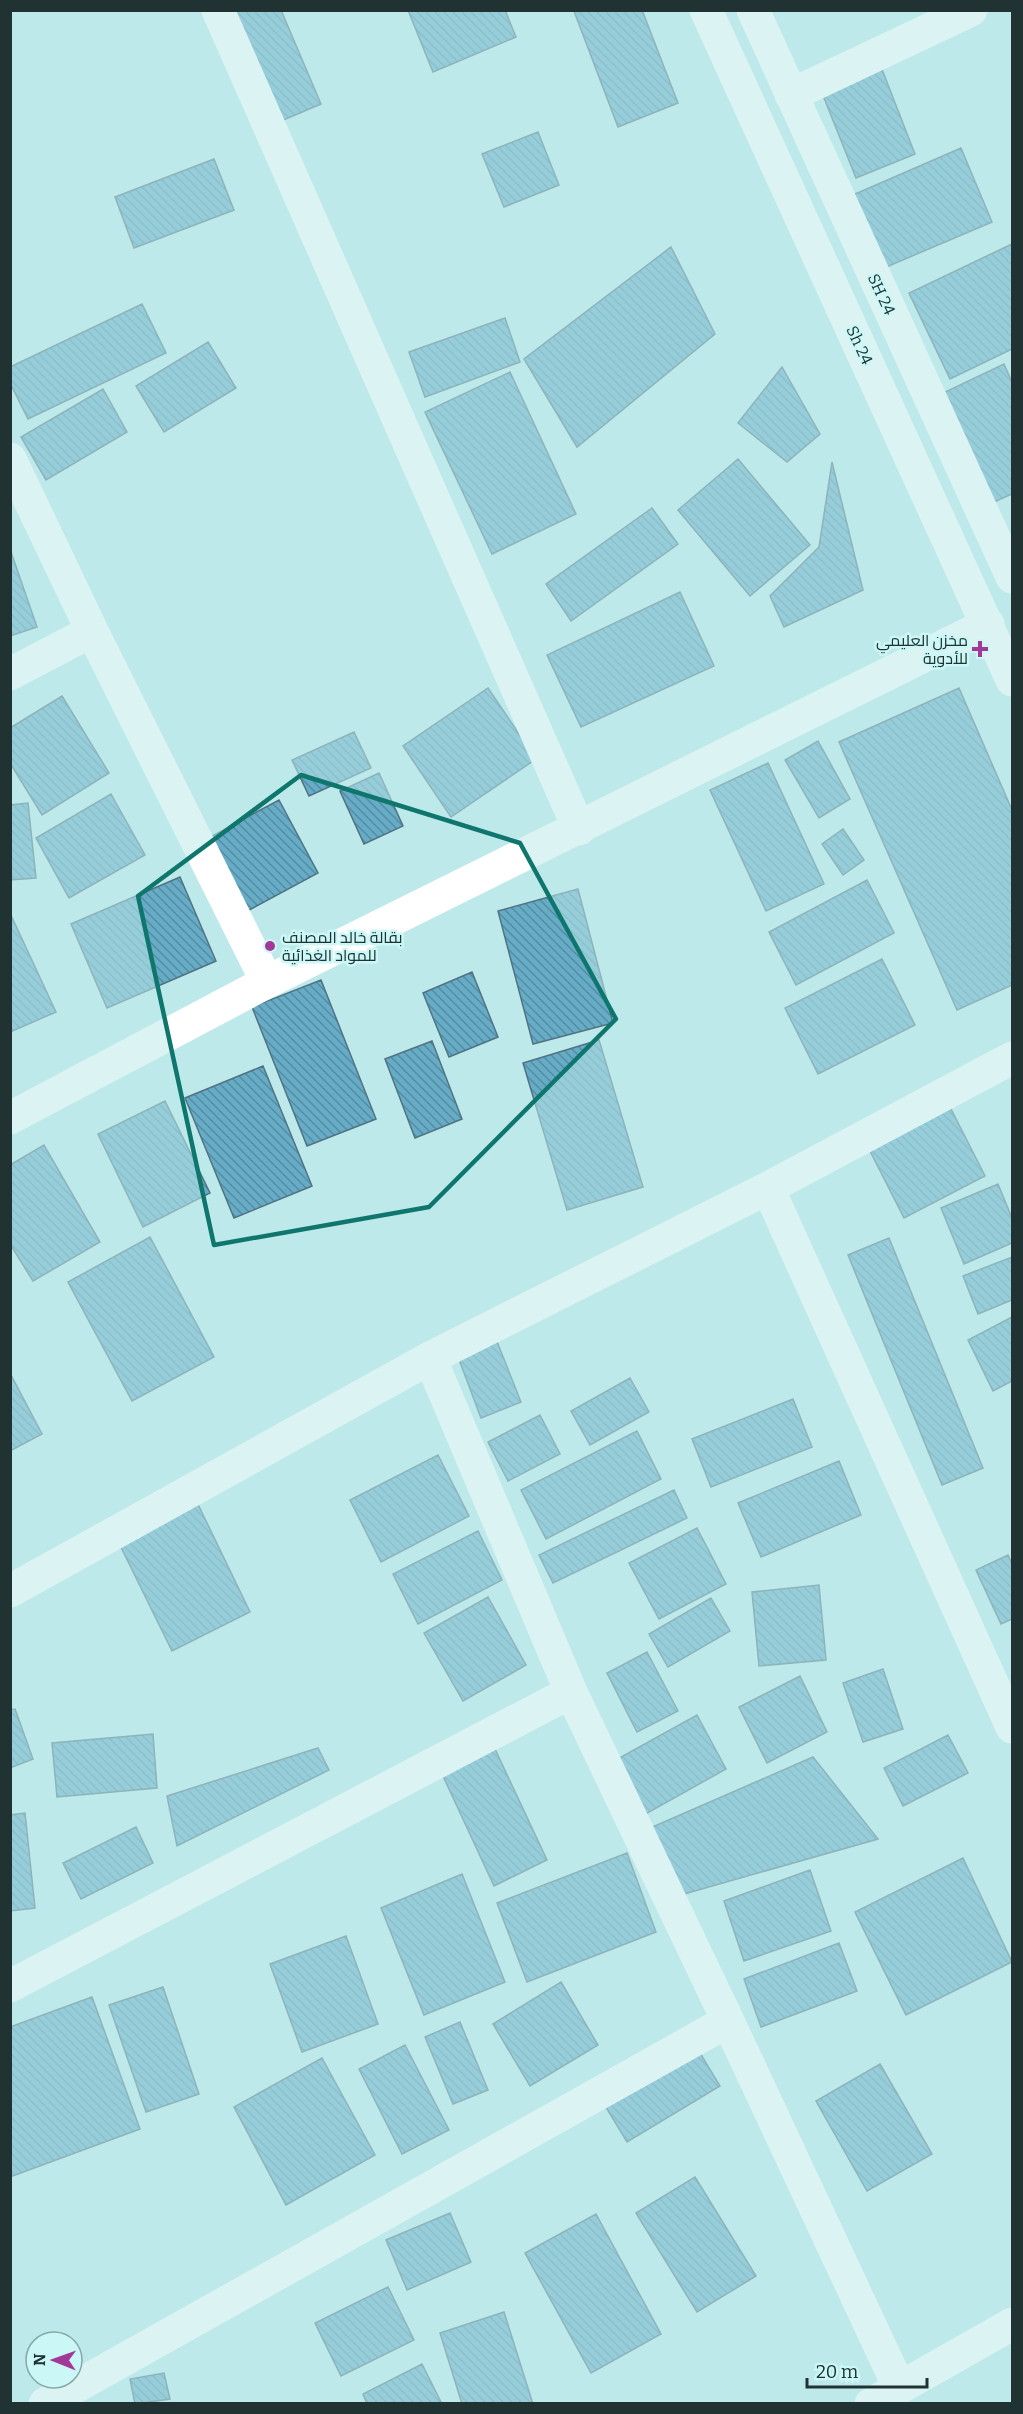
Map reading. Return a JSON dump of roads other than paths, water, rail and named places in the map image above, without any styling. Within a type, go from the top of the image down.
[{"type":"street","points":[[218,10],[579,829]]},
{"type":"street","name":"Sh 24","points":[[706,10],[1012,680]]},
{"type":"street","name":"SH 24","points":[[753,10],[1012,577]]},
{"type":"street","points":[[791,95],[971,10]]},
{"type":"street","points":[[10,459],[92,631],[267,982]]},
{"type":"street","points":[[10,1118],[267,982],[988,624]]},
{"type":"street","points":[[10,674],[92,631]]},
{"type":"street","points":[[10,1591],[430,1358],[768,1188],[1012,1059]]},
{"type":"street","points":[[768,1188],[1012,1727]]},
{"type":"street","points":[[430,1358],[571,1692],[899,2387]]},
{"type":"street","points":[[10,1986],[571,1692]]},
{"type":"street","points":[[45,2403],[728,2021]]},
{"type":"street","points":[[871,2403],[1012,2324]]},
{"type":"place","name":"مخزن العليمي للأدوية","points":[[980,649]]},
{"type":"place","name":"بقالة خالد المصنف للمواد الغذائية","points":[[270,946]]}]
